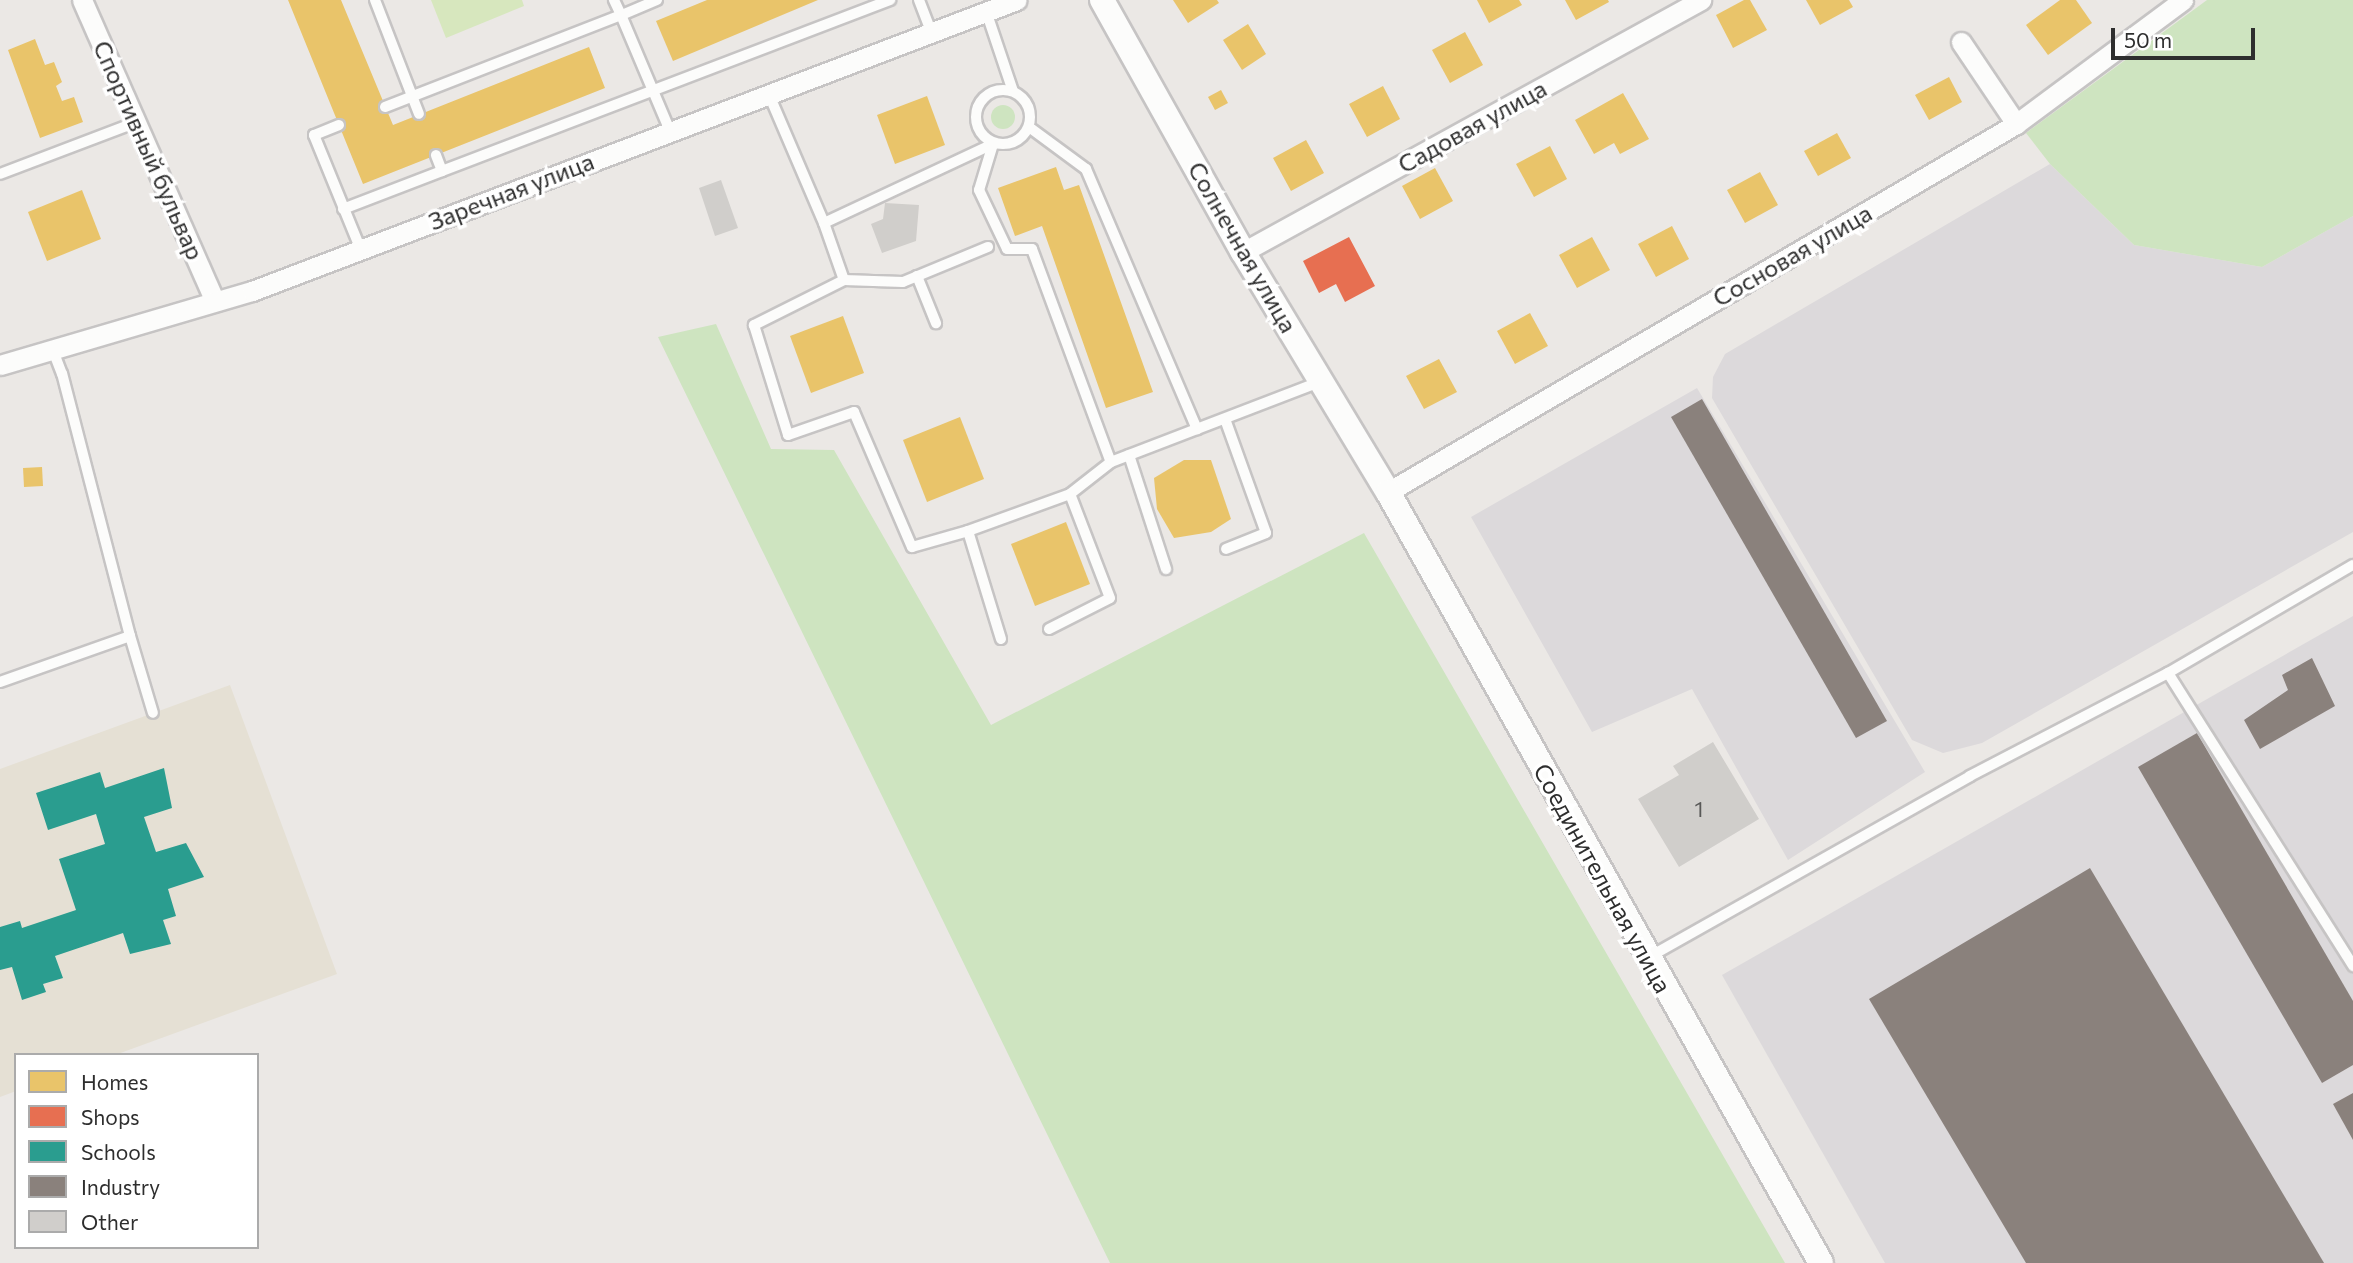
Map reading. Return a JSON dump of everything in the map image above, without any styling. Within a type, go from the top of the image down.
[{"type":"street","name":"Спортивный бульвар","points":[[82,0],[215,300]]},
{"type":"street","name":"Заречная улица","points":[[0,365],[215,300],[360,248],[670,131],[770,97],[1017,0]]},
{"type":"street","name":"Солнечная улица","points":[[1102,0],[1243,252],[1388,492]]},
{"type":"street","name":"Садовая улица","points":[[1243,252],[1701,0]]},
{"type":"street","name":"Сосновая улица","points":[[1388,492],[2017,124],[2183,0]]},
{"type":"street","points":[[1961,41],[2017,124]]},
{"type":"street","name":"Соединительная улица","points":[[1388,492],[1647,958],[1821,1263]]},
{"type":"lane","points":[[375,0],[419,114]]},
{"type":"lane","points":[[614,0],[670,131]]},
{"type":"lane","points":[[386,107],[657,0]]},
{"type":"lane","points":[[343,209],[890,0]]},
{"type":"lane","points":[[919,0],[931,32]]},
{"type":"lane","points":[[824,223],[993,144],[1015,143],[1030,127],[1029,106],[1013,91],[986,11]]},
{"type":"lane","points":[[993,144],[978,130],[976,108],[991,92],[1013,91]]},
{"type":"lane","points":[[770,97],[824,223],[844,280]]},
{"type":"lane","points":[[0,174],[137,122]]},
{"type":"lane","points":[[339,125],[314,135],[360,248]]},
{"type":"lane","points":[[1030,127],[1086,169],[1197,429]]},
{"type":"lane","points":[[993,144],[979,190],[1007,249],[1032,249],[1111,462]]},
{"type":"lane","points":[[436,155],[442,171]]},
{"type":"lane","points":[[988,247],[903,282],[844,280],[754,325],[788,435],[854,412],[912,547],[968,531],[1070,494],[1111,462],[1321,381]]},
{"type":"lane","points":[[917,276],[936,323]]},
{"type":"lane","points":[[52,351],[62,374],[130,636],[153,713]]},
{"type":"lane","points":[[1224,418],[1266,533],[1226,549]]},
{"type":"lane","points":[[1129,455],[1166,569]]},
{"type":"lane","points":[[1049,629],[1110,598],[1070,494]]},
{"type":"lane","points":[[968,531],[1001,639]]},
{"type":"lane","points":[[1647,958],[1970,776],[2168,673],[2353,565]]},
{"type":"lane","points":[[0,682],[130,636]]},
{"type":"lane","points":[[2168,673],[2353,966]]},
{"type":"shaded area","points":[[2050,164],[2134,245],[2262,267],[2353,216],[2353,532],[1982,743],[1943,753],[1912,740],[1712,398],[1713,377],[1725,354]]},
{"type":"shaded area","points":[[1697,388],[1925,772],[1788,860],[1692,689],[1592,732],[1471,517]]},
{"type":"shaded area","points":[[2353,616],[2353,1263],[1885,1263],[1722,975]]},
{"type":"shaded area","points":[[230,685],[337,974],[120,1053],[14,1053],[14,1092],[0,1097],[0,769]]},
{"type":"green space","points":[[431,0],[522,0],[524,6],[446,38]]},
{"type":"green space","points":[[2207,0],[2353,0],[2353,216],[2262,267],[2134,245],[2050,164],[2026,133]]},
{"type":"green space","points":[[1003,105],[1011,109],[1015,117],[1011,125],[1003,129],[995,125],[991,117],[995,109]]},
{"type":"green space","points":[[716,324],[771,449],[834,450],[991,725],[1364,533],[1785,1263],[1110,1263],[658,337]]},
{"type":"building: Homes","points":[[288,0],[341,0],[393,125],[589,47],[605,88],[363,184]]},
{"type":"building: Homes","points":[[707,0],[818,0],[673,61],[656,21]]},
{"type":"building: Homes","points":[[1173,0],[1217,0],[1219,3],[1188,23]]},
{"type":"building: Homes","points":[[1477,0],[1519,0],[1522,5],[1489,23]]},
{"type":"building: Homes","points":[[1565,0],[1608,0],[1609,2],[1576,20]]},
{"type":"building: Homes","points":[[1744,0],[1750,0],[1767,30],[1733,48],[1716,15]]},
{"type":"building: Homes","points":[[1806,0],[1849,0],[1853,7],[1820,25]]},
{"type":"building: Homes","points":[[2060,0],[2076,0],[2092,23],[2048,55],[2026,25]]},
{"type":"building: Homes","points":[[1248,24],[1266,54],[1242,70],[1223,40]]},
{"type":"building: Homes","points":[[1465,32],[1483,65],[1450,83],[1432,50]]},
{"type":"building: Homes","points":[[35,39],[45,65],[54,62],[62,82],[56,86],[62,101],[74,97],[83,122],[40,138],[8,50]]},
{"type":"building: Homes","points":[[1949,77],[1962,102],[1929,120],[1915,95]]},
{"type":"building: Homes","points":[[1383,86],[1400,119],[1367,137],[1349,104]]},
{"type":"building: Homes","points":[[1221,90],[1228,103],[1215,110],[1208,97]]},
{"type":"building: Homes","points":[[1623,93],[1649,139],[1620,154],[1614,143],[1594,154],[1575,120]]},
{"type":"building: Homes","points":[[927,96],[945,145],[895,164],[877,115]]},
{"type":"building: Homes","points":[[1837,133],[1851,158],[1818,176],[1804,151]]},
{"type":"building: Homes","points":[[1306,140],[1324,173],[1291,191],[1273,158]]},
{"type":"building: Homes","points":[[1550,146],[1567,179],[1534,197],[1516,164]]},
{"type":"building: Homes","points":[[1056,167],[1064,190],[1079,185],[1153,392],[1106,408],[1042,226],[1015,236],[998,188]]},
{"type":"building: Homes","points":[[1435,168],[1453,201],[1420,219],[1402,186]]},
{"type":"building: Homes","points":[[1760,172],[1778,205],[1745,223],[1727,190]]},
{"type":"building: Homes","points":[[82,190],[101,239],[47,261],[28,212]]},
{"type":"building: Homes","points":[[1672,226],[1689,259],[1656,277],[1638,244]]},
{"type":"building: Homes","points":[[1592,237],[1610,270],[1577,288],[1559,255]]},
{"type":"building: Homes","points":[[1530,313],[1548,346],[1515,364],[1497,331]]},
{"type":"building: Homes","points":[[843,316],[864,373],[811,393],[790,336]]},
{"type":"building: Homes","points":[[1439,359],[1457,392],[1424,409],[1406,376]]},
{"type":"building: Homes","points":[[960,417],[984,479],[927,502],[903,440]]},
{"type":"building: Homes","points":[[1184,460],[1211,460],[1231,519],[1211,532],[1174,538],[1157,509],[1154,478]]},
{"type":"building: Homes","points":[[42,467],[43,486],[24,487],[23,468]]},
{"type":"building: Homes","points":[[1066,522],[1090,584],[1035,606],[1011,544]]},
{"type":"building: Shops","points":[[1349,237],[1375,286],[1345,302],[1336,284],[1319,293],[1303,261]]},
{"type":"building: Schools","points":[[164,768],[172,808],[144,817],[156,852],[186,843],[204,877],[168,889],[176,916],[163,920],[171,944],[130,954],[123,933],[55,956],[63,978],[43,984],[46,992],[22,1000],[12,967],[0,970],[0,927],[20,921],[22,928],[76,910],[59,859],[105,844],[96,814],[48,830],[36,793],[100,772],[105,788]]},
{"type":"building: Industry","points":[[1702,399],[1887,721],[1856,738],[1671,417]]},
{"type":"building: Industry","points":[[2312,658],[2335,706],[2260,749],[2244,720],[2288,690],[2282,675]]},
{"type":"building: Industry","points":[[2197,733],[2353,1001],[2353,1065],[2322,1083],[2138,767]]},
{"type":"building: Industry","points":[[2090,868],[2324,1263],[2026,1263],[1869,999]]},
{"type":"building: Industry","points":[[2353,1093],[2353,1140],[2333,1104]]},
{"type":"building: Other","points":[[721,180],[738,228],[715,236],[699,188]]},
{"type":"building: Other","points":[[885,203],[919,205],[916,241],[882,253],[871,224],[883,219]]},
{"type":"building: Other","points":[[1713,742],[1759,819],[1679,867],[1638,799],[1679,775],[1673,766]]}]
